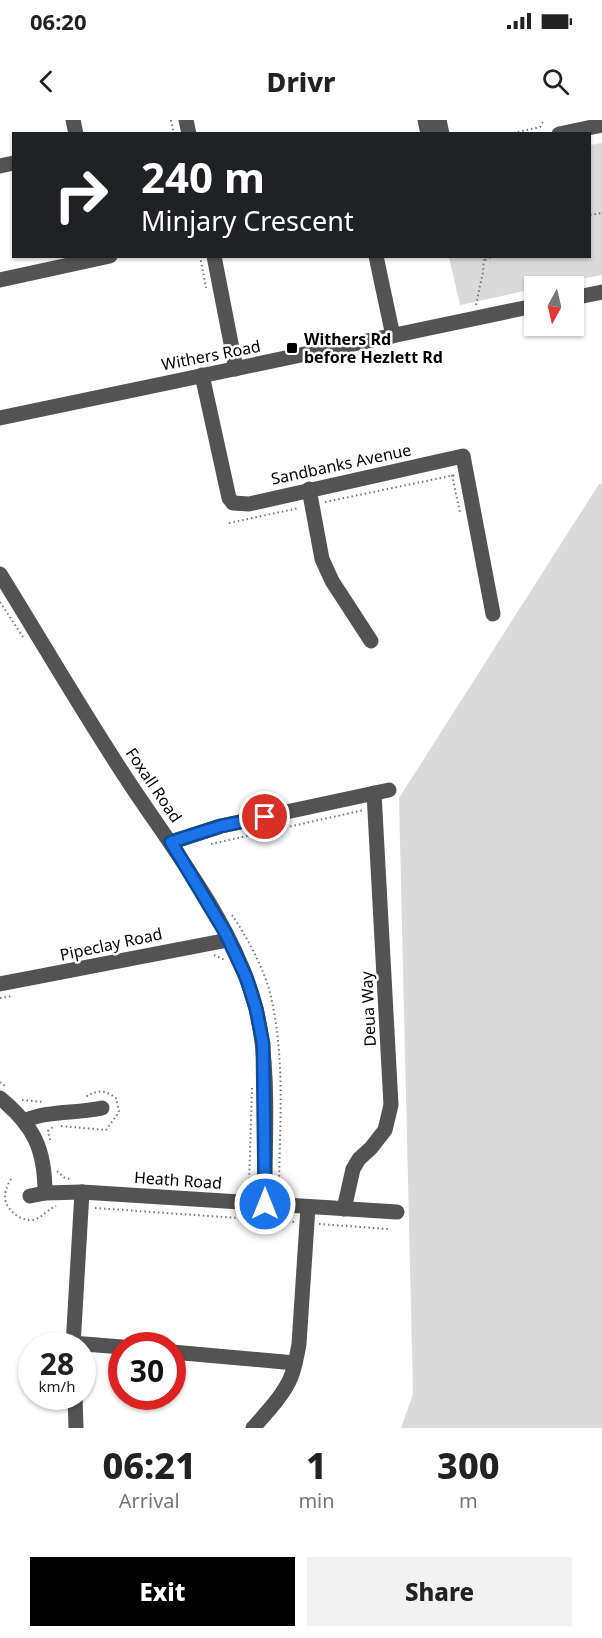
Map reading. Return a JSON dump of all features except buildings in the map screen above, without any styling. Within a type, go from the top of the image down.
[{"type":"street","points":[[555,120],[565,129],[602,125]]},
{"type":"street","points":[[0,280],[99,258]]},
{"type":"street","points":[[214,258],[236,369]]},
{"type":"street","points":[[376,258],[393,336]]},
{"type":"street","points":[[584,296],[602,292]]},
{"type":"street","name":"Withers Road","points":[[0,418],[524,308]]},
{"type":"street","name":"Sandbanks Avenue","points":[[202,375],[229,498],[233,503],[240,505],[463,456],[466,472]]},
{"type":"street","points":[[466,472],[493,614]]},
{"type":"street","points":[[309,489],[322,559],[332,581],[371,641]]},
{"type":"street","name":"Foxall Road","points":[[0,574],[132,788],[171,842],[228,940],[246,977],[256,1008],[263,1044],[265,1204]]},
{"type":"street","name":"Deua Way","points":[[171,842],[221,826],[382,792],[376,812],[391,1105],[386,1130],[359,1159],[354,1169],[344,1209]]},
{"type":"street","name":"Pipeclay Road","points":[[0,984],[228,940]]},
{"type":"street","points":[[4,1093],[34,1137],[42,1158],[45,1193]]},
{"type":"street","points":[[24,1121],[46,1114],[102,1108]]},
{"type":"street","points":[[74,1332],[81,1207],[80,1185]]},
{"type":"street","name":"Heath Road","points":[[30,1196],[80,1185],[265,1204],[397,1212]]},
{"type":"street","points":[[253,1428],[291,1378],[295,1363],[299,1344],[308,1207]]},
{"type":"street","points":[[186,1353],[295,1363]]},
{"type":"street","points":[[75,1410],[76,1428]]},
{"type":"path","points":[[518,132],[540,127],[544,120]]},
{"type":"path","points":[[476,305],[485,259]]},
{"type":"path","points":[[229,523],[466,472]]},
{"type":"path","points":[[209,844],[365,810],[376,812]]},
{"type":"path","points":[[230,912],[248,939],[271,995],[281,1062],[279,1184],[286,1194]]},
{"type":"path","points":[[218,958],[225,959]]},
{"type":"path","points":[[241,1191],[249,1185],[252,1079]]},
{"type":"path","points":[[0,1082],[4,1093]]},
{"type":"path","points":[[50,1141],[48,1131],[53,1126],[106,1130],[119,1112],[117,1098],[109,1093],[98,1091],[78,1101]]},
{"type":"path","points":[[16,1095],[24,1102],[43,1102]]},
{"type":"path","points":[[55,1170],[80,1185]]},
{"type":"path","points":[[11,1179],[5,1193],[6,1204],[13,1214],[25,1220],[35,1220],[54,1206],[388,1229]]},
{"type":"shaded area","points":[[602,143],[602,275],[584,279],[584,276],[524,276],[524,291],[460,305],[449,258],[591,258],[591,145]]},
{"type":"shaded area","points":[[599,484],[602,484],[602,1428],[401,1428],[413,1394],[399,798]]},
{"type":"place","name":"Withers Rd before Hezlett Rd","points":[[292,348]]},
{"type":"route","points":[[265,817],[221,826],[171,842],[225,932],[246,977],[256,1008],[263,1044],[265,1087],[265,1204]]}]
